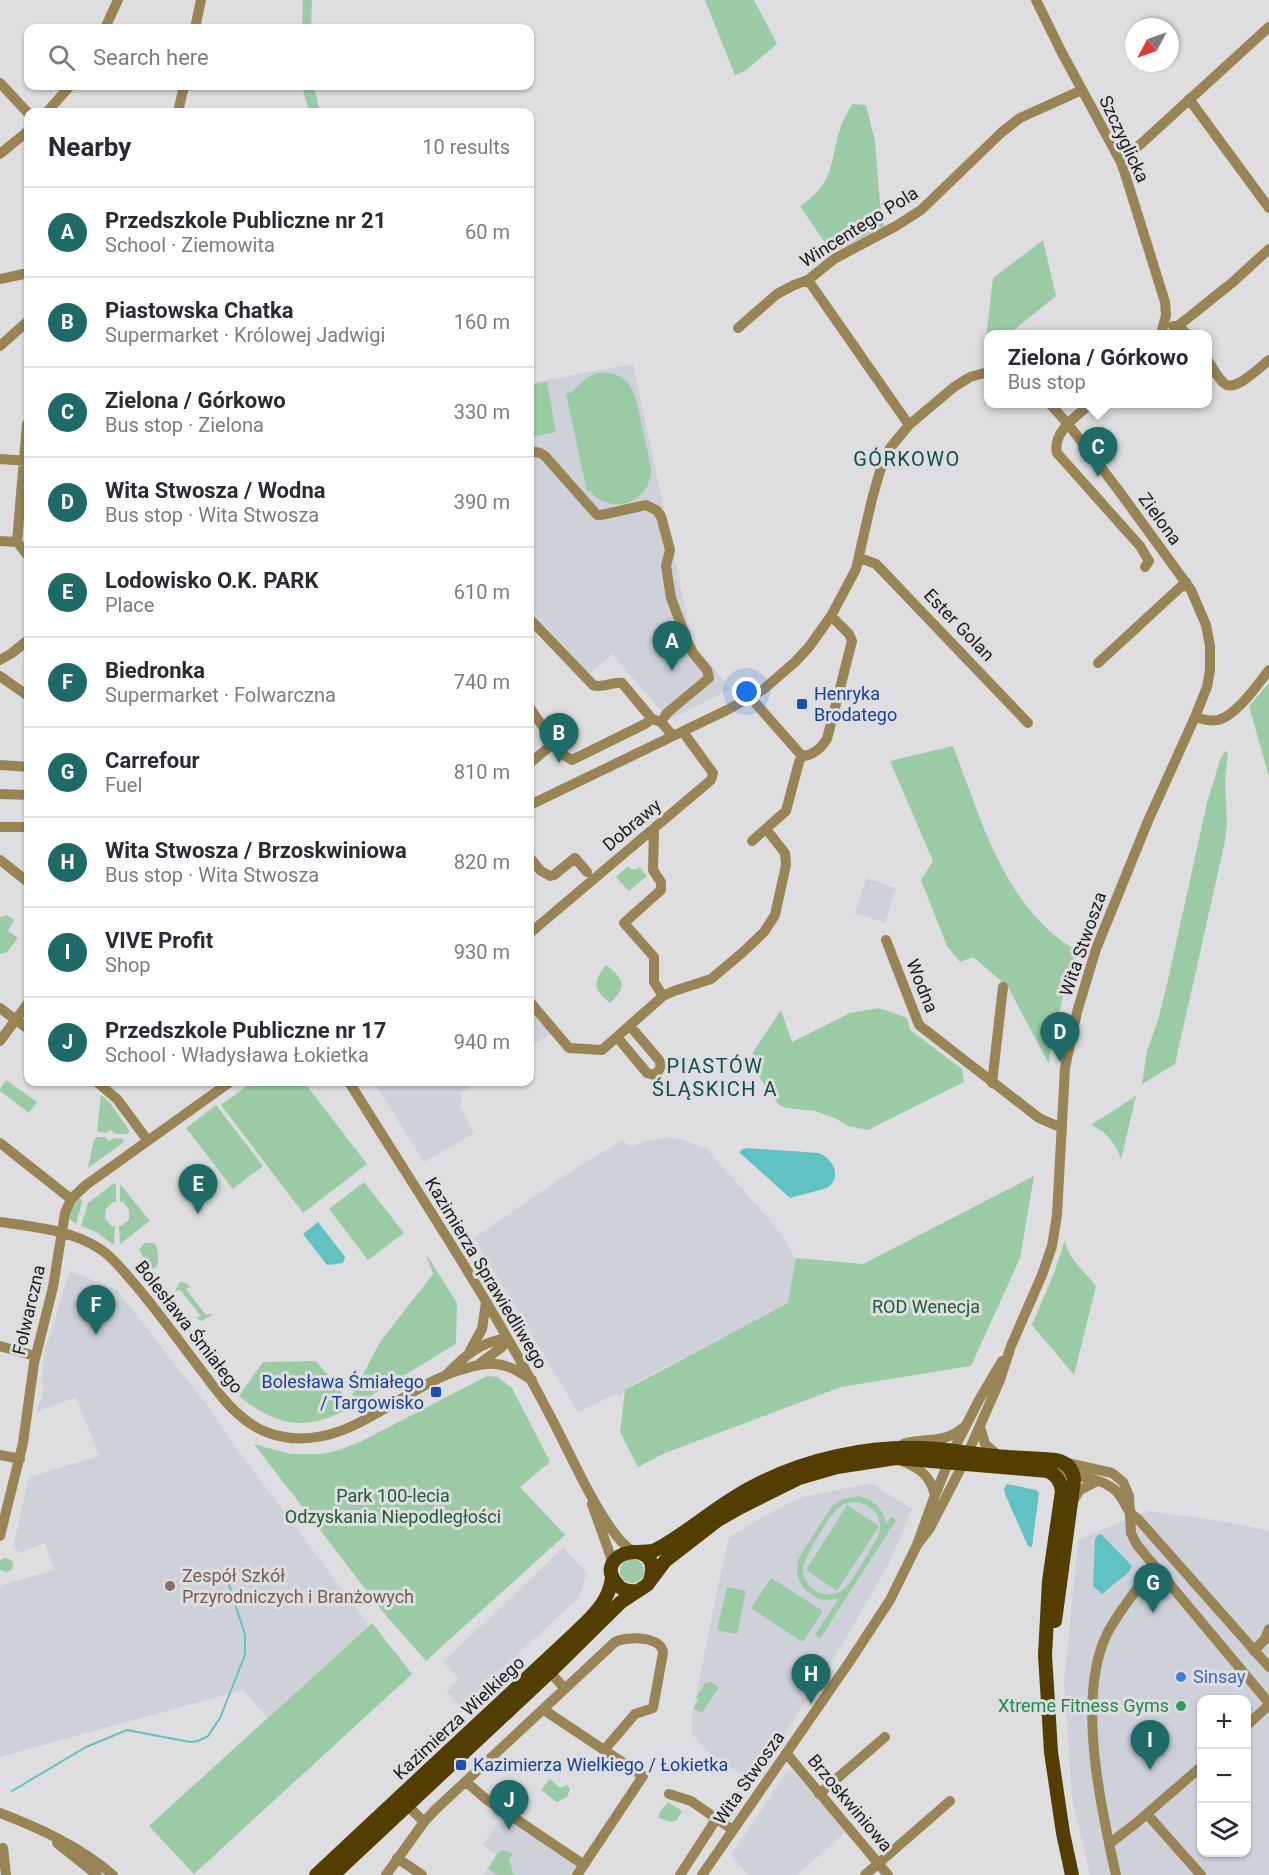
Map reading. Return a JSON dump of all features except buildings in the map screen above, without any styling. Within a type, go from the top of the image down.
[{"type":"main road","points":[[894,1453],[851,1453],[776,1476],[735,1496],[661,1547],[652,1551],[622,1554],[617,1557],[612,1572],[623,1589],[638,1591],[647,1585],[660,1567],[685,1545],[718,1520],[756,1498],[799,1478],[894,1453],[925,1448],[951,1457],[1048,1471],[1059,1479],[1062,1491],[1049,1581],[1045,1630],[1049,1723],[1063,1833],[1072,1875]]},
{"type":"main road","points":[[965,1458],[999,1456],[1069,1471],[1070,1505],[1047,1676]]},
{"type":"main road","points":[[636,1552],[644,1555],[651,1564],[650,1580]]},
{"type":"main road","name":"Kazimierza Wielkiego","points":[[316,1875],[575,1634],[594,1614],[611,1588],[612,1572]]},
{"type":"main road","name":"Kazimierza Wielkiego","points":[[333,1875],[550,1672],[617,1606],[638,1591]]},
{"type":"street","points":[[107,24],[118,0]]},
{"type":"street","points":[[196,24],[201,0]]},
{"type":"street","name":"Szczyglicka","points":[[1036,0],[1121,162],[1162,287],[1166,315],[1162,330]]},
{"type":"street","points":[[1121,162],[1269,27]]},
{"type":"street","points":[[0,83],[24,109]]},
{"type":"street","points":[[51,108],[66,90]]},
{"type":"street","points":[[179,108],[183,90]]},
{"type":"street","name":"Wincentego Pola","points":[[738,328],[777,294],[807,280],[834,259],[921,210],[1002,132],[1020,118],[1082,90]]},
{"type":"street","points":[[1189,99],[1269,208]]},
{"type":"street","points":[[0,154],[24,134]]},
{"type":"street","points":[[1165,330],[1178,326],[1233,282],[1269,249]]},
{"type":"street","points":[[0,279],[24,274]]},
{"type":"street","points":[[807,280],[909,424]]},
{"type":"street","points":[[0,346],[24,325]]},
{"type":"street","points":[[1178,326],[1182,330]]},
{"type":"street","points":[[1212,366],[1225,384],[1232,386],[1239,385],[1269,360]]},
{"type":"street","points":[[534,803],[750,698],[795,662],[809,647],[848,588],[860,558],[880,471],[890,448],[909,424],[963,381],[984,373]]},
{"type":"street","name":"Zielona","points":[[1054,408],[1068,424],[1185,582],[1199,605],[1210,646],[1210,670]]},
{"type":"street","points":[[1086,408],[1068,424],[1057,440],[1057,453],[1140,546],[1149,561],[1145,567]]},
{"type":"street","points":[[534,452],[545,456],[597,515],[645,505],[656,510],[661,516],[670,550],[666,566],[671,598],[688,643],[707,670],[709,678],[657,720],[572,760],[565,756],[554,743],[534,714]]},
{"type":"street","points":[[0,459],[24,461]]},
{"type":"street","points":[[24,481],[18,542],[24,550]]},
{"type":"street","points":[[0,541],[18,542]]},
{"type":"street","name":"Ester Golan","points":[[860,558],[876,564],[1028,723]]},
{"type":"street","points":[[1098,663],[1185,582]]},
{"type":"street","points":[[750,698],[802,756],[810,756],[823,745],[827,739],[852,641],[849,634],[831,616]]},
{"type":"street","points":[[534,623],[596,687],[622,683],[657,720],[678,734]]},
{"type":"street","points":[[0,660],[24,643]]},
{"type":"street","name":"Wita Stwosza","points":[[702,1875],[890,1600],[917,1545],[951,1457],[966,1425],[1011,1346],[1042,1275],[1052,1246],[1057,1215],[1065,1068],[1069,1042],[1096,949],[1148,821],[1195,717],[1207,687],[1210,670]]},
{"type":"street","points":[[1195,717],[1210,720],[1224,718],[1241,705],[1269,670]]},
{"type":"street","points":[[0,676],[24,693]]},
{"type":"street","name":"Dobrawy","points":[[534,930],[711,780],[713,772],[678,734]]},
{"type":"street","points":[[534,760],[554,743]]},
{"type":"street","points":[[752,841],[786,811],[802,756]]},
{"type":"street","points":[[0,765],[24,767]]},
{"type":"street","points":[[0,794],[24,795]]},
{"type":"street","points":[[0,827],[24,827]]},
{"type":"street","points":[[654,829],[653,870],[661,882],[661,890],[624,923],[654,957],[654,982],[663,996]]},
{"type":"street","points":[[534,1007],[569,1048],[602,1050],[663,996],[711,979],[764,932],[775,915],[786,865],[785,853],[766,829]]},
{"type":"street","points":[[534,862],[546,875],[554,875],[575,858],[587,872]]},
{"type":"street","points":[[0,860],[24,879]]},
{"type":"street","name":"Wodna","points":[[886,940],[919,1025],[1039,1118],[1062,1128]]},
{"type":"street","points":[[992,1083],[1002,987]]},
{"type":"street","points":[[0,1008],[24,1026]]},
{"type":"street","points":[[0,1041],[24,1009]]},
{"type":"street","points":[[616,1037],[647,1072],[654,1075],[660,1070],[659,1060],[630,1026]]},
{"type":"street","points":[[102,1086],[117,1099],[148,1141]]},
{"type":"street","points":[[0,1143],[71,1199],[86,1185],[224,1086]]},
{"type":"street","name":"Kazimierza Sprawiedliwego","points":[[352,1086],[532,1380],[586,1487],[614,1533],[625,1546],[636,1552]]},
{"type":"street","name":"Folwarczna","points":[[0,1536],[20,1459],[35,1356],[53,1287],[65,1213],[71,1199]]},
{"type":"street","name":"Bolesława Śmiałego","points":[[0,1222],[62,1233],[82,1239],[111,1257],[142,1292],[220,1395],[250,1424],[266,1432],[284,1437],[306,1439],[328,1436],[359,1422],[448,1373],[485,1364],[503,1365],[532,1380]]},
{"type":"street","name":"Bolesława Śmiałego","points":[[448,1373],[470,1351],[482,1329],[486,1302]]},
{"type":"street","name":"Bolesława Śmiałego","points":[[470,1351],[507,1338]]},
{"type":"street","name":"Bolesława Śmiałego","points":[[476,1366],[502,1347],[507,1338]]},
{"type":"street","points":[[0,1346],[35,1356]]},
{"type":"street","name":"Wita Stwosza","points":[[917,1545],[935,1518],[965,1458],[1005,1368],[1011,1346]]},
{"type":"street","points":[[935,1495],[933,1486],[925,1473],[894,1453],[913,1441],[946,1438],[966,1425]]},
{"type":"street","points":[[980,1426],[985,1444],[999,1456]]},
{"type":"street","points":[[0,1455],[20,1459]]},
{"type":"street","points":[[1048,1471],[1093,1468],[1112,1473],[1124,1482],[1129,1496],[1132,1538],[1269,1704],[1251,1721]]},
{"type":"street","points":[[1069,1471],[1113,1488],[1122,1498],[1130,1514],[1138,1519],[1269,1667]]},
{"type":"street","points":[[1062,1491],[1069,1471]]},
{"type":"street","points":[[1070,1505],[1080,1490],[1097,1481]]},
{"type":"street","name":"Kazimierza Sprawiedliwego","points":[[586,1487],[612,1560],[612,1572]]},
{"type":"street","points":[[1116,1875],[1096,1770],[1093,1716],[1095,1672],[1107,1634],[1153,1565]]},
{"type":"street","points":[[1254,1651],[1266,1639],[1269,1629]]},
{"type":"street","points":[[386,1875],[424,1822],[615,1642],[623,1638],[654,1641],[663,1648],[653,1708],[635,1714],[605,1749]]},
{"type":"street","points":[[550,1672],[566,1689]]},
{"type":"street","points":[[544,1710],[643,1776],[577,1875]]},
{"type":"street","points":[[819,1794],[885,1737]]},
{"type":"street","name":"Brzoskwiniowa","points":[[786,1753],[888,1875]]},
{"type":"street","points":[[1109,1844],[1148,1814],[1197,1770]]},
{"type":"street","points":[[466,1782],[481,1796],[584,1865]]},
{"type":"street","points":[[669,1794],[691,1801],[733,1830]]},
{"type":"street","points":[[865,1875],[950,1801]]},
{"type":"street","points":[[407,1805],[424,1822]]},
{"type":"street","points":[[0,1813],[65,1841],[113,1875]]},
{"type":"street","points":[[1148,1814],[1201,1875]]},
{"type":"street","points":[[680,1875],[717,1818]]},
{"type":"street","points":[[40,1830],[97,1875]]},
{"type":"street","points":[[3,1848],[6,1875]]},
{"type":"street","points":[[397,1858],[422,1875]]},
{"type":"shaded area","points":[[633,364],[693,644],[731,689],[669,720],[612,654],[589,675],[534,613],[534,382]]},
{"type":"shaded area","points":[[866,878],[896,888],[885,923],[855,913]]},
{"type":"shaded area","points":[[534,1015],[551,1034],[534,1044]]},
{"type":"shaded area","points":[[376,1086],[471,1086],[460,1093],[462,1100],[460,1106],[474,1133],[424,1162]]},
{"type":"shaded area","points":[[667,1137],[684,1140],[707,1149],[780,1232],[796,1260],[789,1303],[635,1383],[620,1395],[615,1394],[578,1412],[474,1238],[573,1170],[623,1140],[629,1147]]},
{"type":"shaded area","name":"Zespół Szkół Przyrodniczych i Branżowych","points":[[70,1271],[117,1290],[213,1413],[228,1437],[369,1625],[267,1718],[243,1690],[0,1757],[0,1587],[54,1570],[45,1543],[20,1553],[13,1547],[29,1477],[99,1456],[76,1397],[37,1412],[44,1383],[41,1382],[45,1350]]},
{"type":"shaded area","points":[[871,1483],[912,1509],[889,1563],[842,1645],[753,1782],[706,1751],[692,1733],[692,1717],[729,1537],[802,1497]]},
{"type":"shaded area","points":[[1147,1511],[1223,1521],[1269,1531],[1269,1875],[1090,1875],[1072,1798],[1064,1681],[1078,1540]]},
{"type":"shaded area","points":[[563,1548],[587,1573],[579,1597],[461,1707],[447,1692],[459,1679],[443,1662]]},
{"type":"shaded area","points":[[788,1770],[794,1772],[846,1832],[797,1875],[748,1875],[731,1855]]},
{"type":"shaded area","points":[[503,1815],[574,1862],[576,1872],[573,1875],[483,1875],[496,1854],[483,1845]]},
{"type":"green space","points":[[303,0],[312,0],[311,24],[302,24]]},
{"type":"green space","points":[[705,0],[754,0],[777,44],[745,71],[735,75]]},
{"type":"green space","points":[[303,90],[315,90],[319,108],[308,108]]},
{"type":"green space","points":[[852,104],[866,105],[875,141],[884,226],[832,253],[800,206],[811,198],[825,181],[841,126]]},
{"type":"green space","points":[[1043,240],[1056,296],[1014,330],[987,330],[993,278]]},
{"type":"green space","points":[[598,373],[609,373],[625,380],[634,394],[651,468],[650,480],[645,490],[629,502],[619,504],[609,503],[599,499],[590,491],[587,492],[566,394],[587,378]]},
{"type":"green space","points":[[547,382],[556,432],[534,437],[534,384]]},
{"type":"green space","points":[[1269,683],[1269,777],[1249,706]]},
{"type":"green space","points":[[953,746],[985,831],[1013,886],[1030,911],[1051,932],[1076,950],[1052,1037],[1049,1064],[1008,987],[973,957],[960,962],[947,946],[921,880],[933,861],[890,761]]},
{"type":"green space","points":[[1225,751],[1228,753],[1225,781],[1227,824],[1225,841],[1175,1064],[1142,1084],[1147,1051],[1168,980],[1207,803]]},
{"type":"green space","points":[[628,866],[631,869],[639,867],[647,876],[629,891],[616,877]]},
{"type":"green space","points":[[7,915],[14,920],[8,931],[18,938],[7,952],[1,954],[0,917]]},
{"type":"green space","points":[[606,965],[617,974],[622,983],[620,992],[610,1003],[600,994],[596,985]]},
{"type":"green space","points":[[879,1008],[907,1018],[910,1030],[962,1069],[964,1082],[868,1130],[848,1126],[837,1119],[815,1111],[786,1108],[779,1105],[756,1071],[753,1052],[781,1010],[792,1042],[850,1013]]},
{"type":"green space","points":[[6,1080],[37,1102],[29,1113],[0,1091]]},
{"type":"green space","points":[[247,1086],[307,1086],[367,1164],[303,1213],[221,1105]]},
{"type":"green space","points":[[101,1095],[110,1103],[129,1130],[128,1134],[115,1134],[111,1130],[105,1133],[97,1131]]},
{"type":"green space","points":[[1136,1096],[1121,1159],[1110,1139],[1091,1125]]},
{"type":"green space","points":[[216,1105],[263,1166],[233,1189],[186,1128]]},
{"type":"green space","points":[[97,1137],[105,1137],[109,1141],[115,1138],[123,1139],[124,1142],[88,1168],[94,1140]]},
{"type":"green space","name":"ROD Wenecja","points":[[1034,1176],[1020,1258],[971,1366],[841,1387],[665,1453],[638,1467],[620,1432],[625,1390],[788,1303],[796,1258],[863,1264]]},
{"type":"green space","points":[[364,1182],[404,1233],[368,1260],[329,1209]]},
{"type":"green space","points":[[114,1183],[116,1184],[116,1202],[106,1209],[105,1218],[111,1226],[115,1226],[114,1245],[96,1232],[81,1226],[88,1203]]},
{"type":"green space","points":[[120,1184],[150,1221],[120,1244],[119,1226],[129,1220],[129,1210],[123,1202],[120,1202]]},
{"type":"green space","points":[[79,1196],[82,1202],[76,1224],[68,1218]]},
{"type":"green space","points":[[1065,1240],[1073,1259],[1096,1286],[1074,1375],[1032,1325]]},
{"type":"green space","points":[[145,1243],[156,1245],[157,1267],[151,1269],[139,1250]]},
{"type":"green space","points":[[427,1257],[457,1303],[456,1344],[366,1399],[330,1417],[313,1422],[296,1423],[278,1419],[259,1411],[239,1396],[263,1362],[316,1361],[349,1401],[380,1342],[433,1274]]},
{"type":"green space","points":[[180,1282],[191,1287],[186,1289],[206,1315],[212,1313],[211,1316],[201,1321],[196,1318],[201,1316],[180,1290],[175,1291]]},
{"type":"green space","name":"Park 100-lecia Odzyskania Niepodległości","points":[[487,1376],[498,1377],[512,1388],[550,1462],[520,1487],[565,1535],[426,1661],[383,1612],[254,1444],[290,1454],[322,1454],[339,1450],[362,1441]]},
{"type":"green space","points":[[860,1496],[874,1503],[881,1510],[886,1525],[891,1517],[896,1520],[820,1639],[815,1635],[838,1599],[818,1599],[803,1588],[797,1575],[798,1559],[832,1506],[843,1499]],"holes":[[[848,1503],[865,1504],[874,1511],[879,1521],[879,1534],[844,1589],[832,1594],[818,1592],[804,1577],[804,1565],[811,1549],[836,1510]]]},
{"type":"green space","points":[[847,1505],[879,1526],[837,1591],[806,1570]]},
{"type":"green space","points":[[6,1558],[11,1560],[13,1565],[11,1570],[6,1572],[1,1570],[-1,1565],[1,1560]]},
{"type":"green space","points":[[632,1559],[641,1562],[644,1571],[641,1580],[632,1583],[623,1580],[620,1571],[623,1562]]},
{"type":"green space","points":[[771,1578],[823,1611],[803,1642],[751,1608]]},
{"type":"green space","points":[[727,1587],[746,1591],[737,1634],[717,1630]]},
{"type":"green space","points":[[372,1623],[412,1674],[194,1874],[149,1826]]},
{"type":"green space","points":[[710,1681],[719,1687],[702,1713],[693,1708],[699,1699],[696,1697],[706,1682]]},
{"type":"green space","points":[[550,1779],[560,1788],[567,1785],[570,1789],[567,1797],[557,1802],[541,1790]]},
{"type":"green space","points":[[668,1802],[682,1811],[677,1820],[671,1822],[659,1818],[660,1812]]},
{"type":"green space","points":[[503,1850],[513,1855],[509,1859],[513,1873],[516,1875],[498,1875],[488,1869],[499,1852]]},
{"type":"water","points":[[747,1148],[819,1153],[832,1164],[834,1179],[827,1188],[790,1198],[740,1153],[741,1150]]},
{"type":"water","points":[[318,1222],[345,1257],[343,1263],[327,1265],[303,1234]]},
{"type":"water","points":[[1007,1484],[1036,1490],[1039,1493],[1032,1547],[1028,1546],[1005,1494],[1004,1489]]},
{"type":"water","points":[[1101,1534],[1132,1566],[1129,1572],[1102,1594],[1093,1586],[1095,1539]]},
{"type":"waterway","points":[[12,1791],[86,1747],[127,1730],[190,1742],[208,1736],[220,1718],[245,1655],[245,1635],[226,1575]]},
{"type":"place","name":"Zielona / Górkowo","points":[[1098,477]]},
{"type":"place","name":"Przedszkole Publiczne nr 21","points":[[672,671]]},
{"type":"place","name":"Henryka Brodatego","points":[[802,704]]},
{"type":"place","name":"Piastowska Chatka","points":[[559,763]]},
{"type":"place","name":"Wita Stwosza / Wodna","points":[[1060,1062]]},
{"type":"place","name":"Lodowisko O.K. PARK","points":[[198,1214]]},
{"type":"place","name":"Biedronka","points":[[96,1335]]},
{"type":"place","name":"Bolesława Śmiałego / Targowisko","points":[[436,1392]]},
{"type":"place","name":"Zespół Szkół Przyrodniczych i Branżowych","points":[[170,1586]]},
{"type":"place","name":"Carrefour","points":[[1153,1613]]},
{"type":"place","name":"Sinsay","points":[[1181,1677]]},
{"type":"place","name":"Wita Stwosza / Brzoskwiniowa","points":[[811,1704]]},
{"type":"place","name":"Xtreme Fitness Gyms","points":[[1181,1706]]},
{"type":"place","name":"Kazimierza Wielkiego / Łokietka","points":[[461,1765]]},
{"type":"place","name":"VIVE Profit","points":[[1150,1770]]},
{"type":"place","name":"Przedszkole Publiczne nr 17","points":[[509,1830]]},
{"type":"district","name":"GÓRKOWO","points":[[907,459]]},
{"type":"district","name":"PIASTÓW ŚLĄSKICH A","points":[[715,1078]]}]
